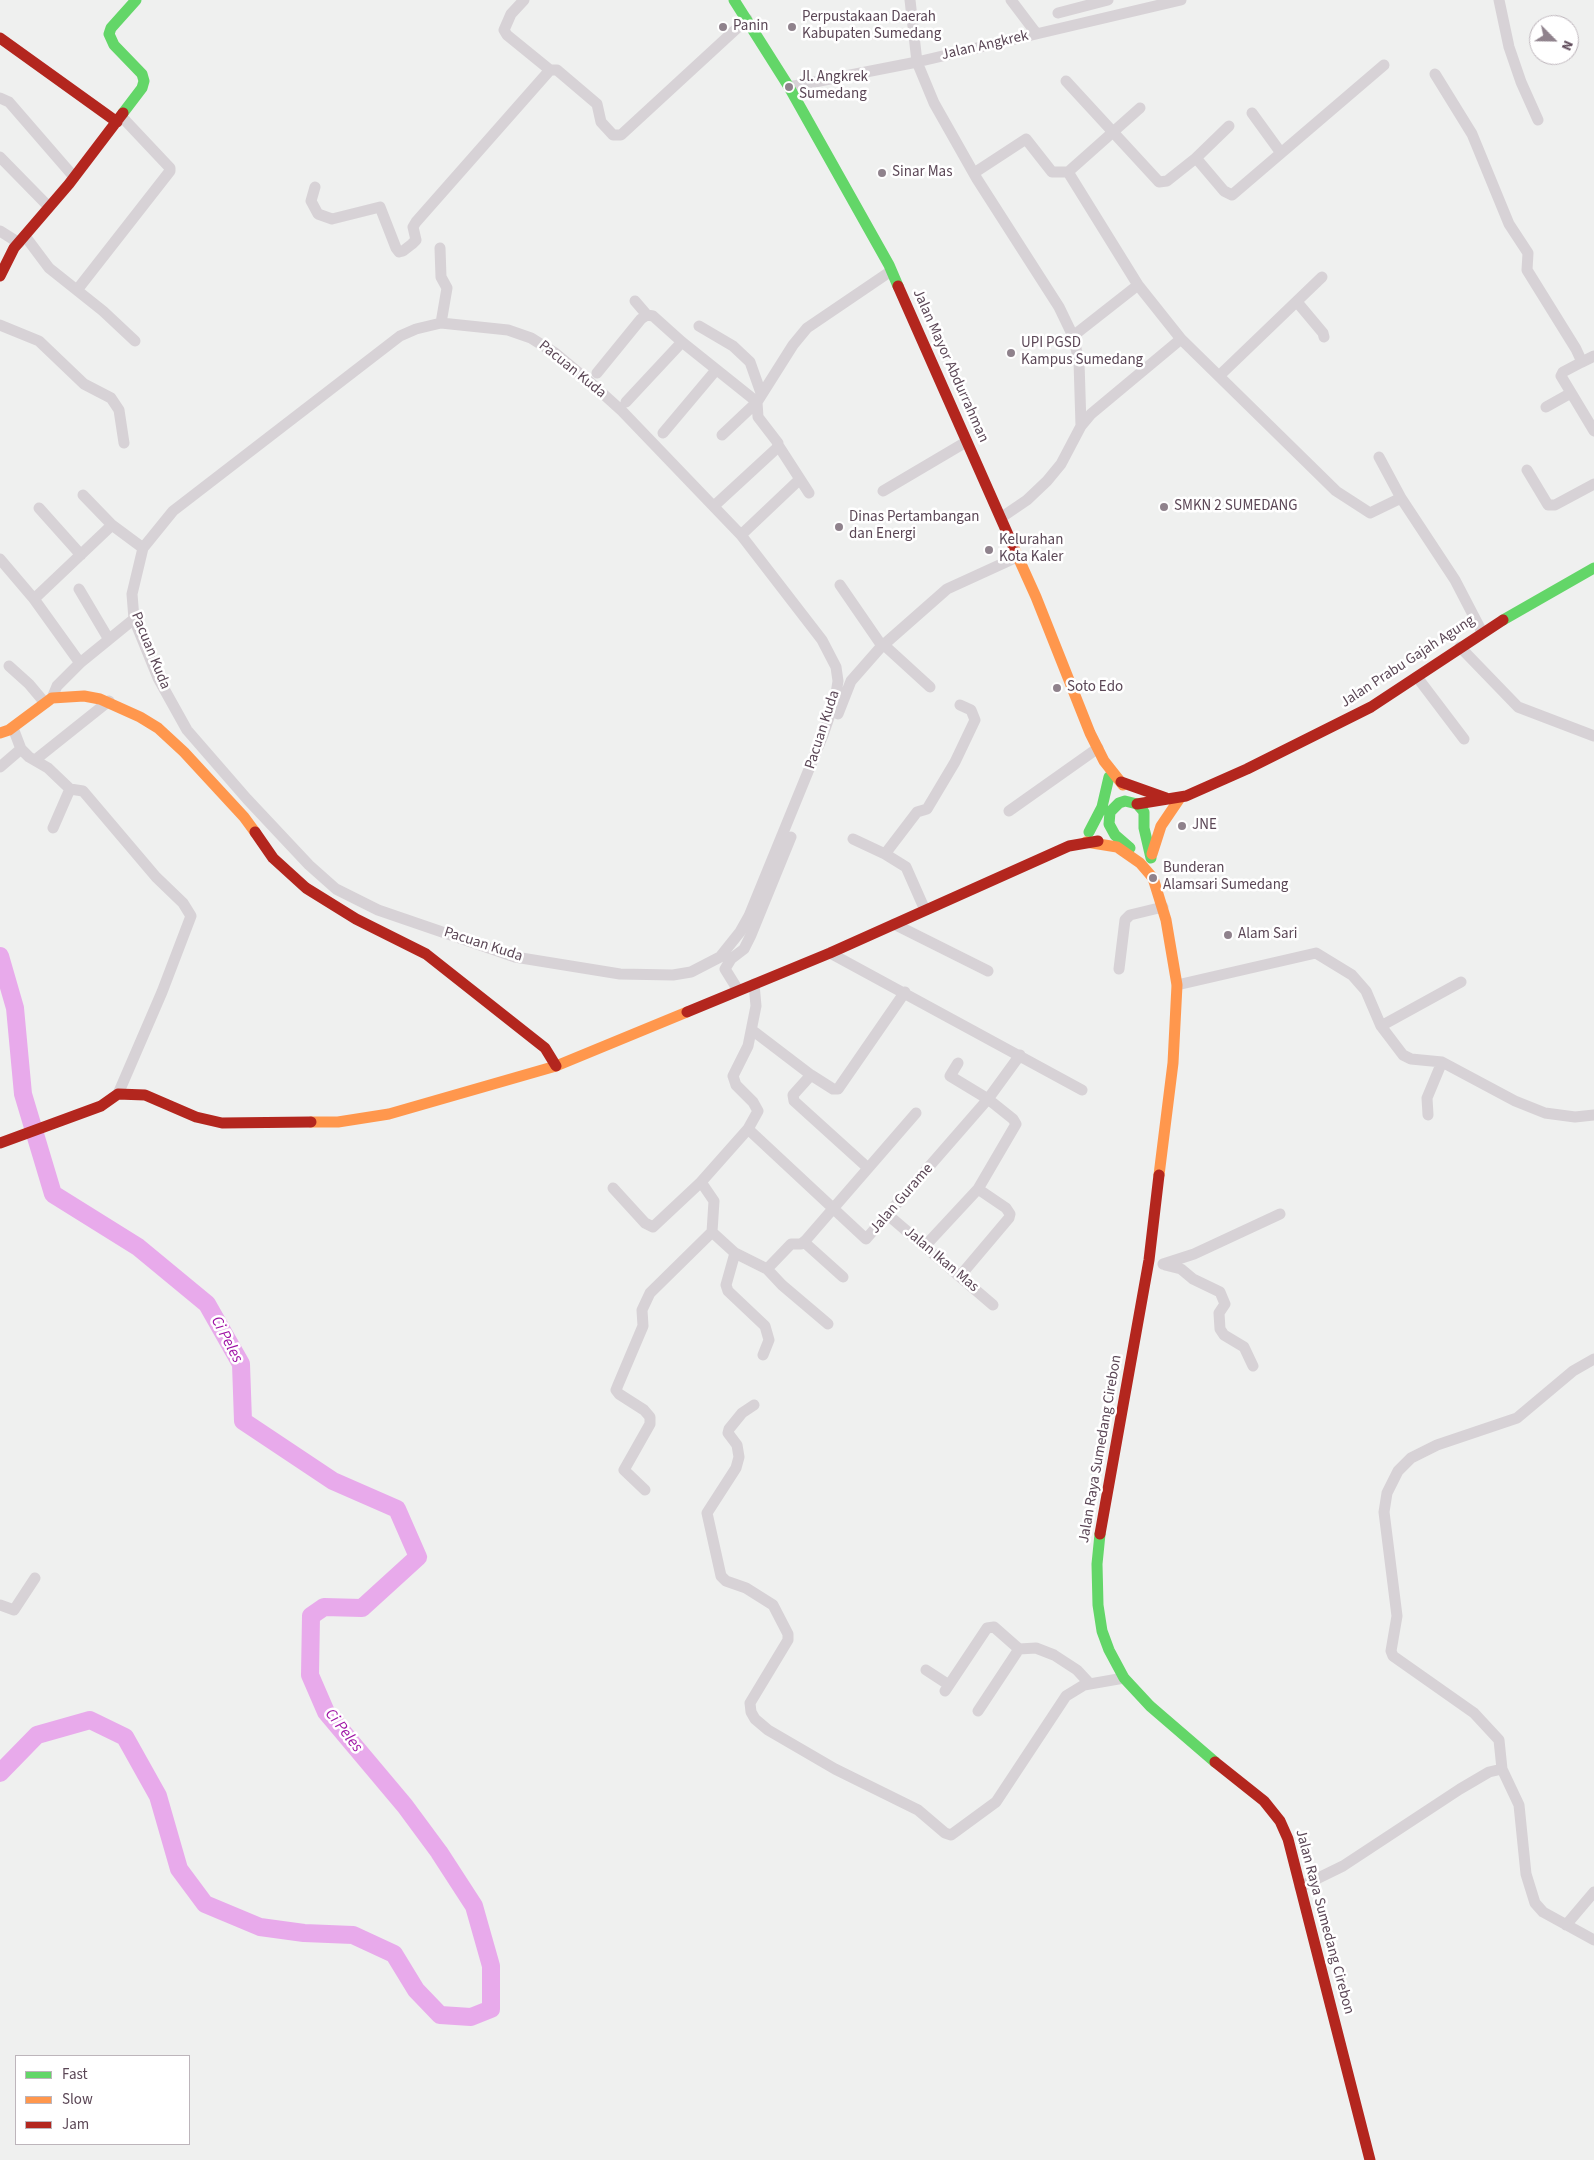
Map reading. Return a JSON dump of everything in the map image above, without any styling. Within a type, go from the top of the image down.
[{"type":"main road","points":[[0,276],[8,258],[74,177],[142,88],[144,81],[142,74],[114,45],[109,34],[136,0]]},
{"type":"main road","name":"Jalan Mayor Abdurrahman","points":[[734,0],[789,87],[892,271],[951,402],[966,442],[1002,517],[1017,557],[1036,597],[1104,761]]},
{"type":"main road","points":[[0,38],[119,119]]},
{"type":"main road","name":"Jalan Prabu Gajah Agung","points":[[1180,798],[1247,769],[1371,707],[1482,632],[1594,568]]},
{"type":"main road","points":[[0,733],[13,728],[48,701],[84,696],[109,701],[158,728],[184,752],[244,817],[273,858],[306,888],[356,919],[426,954],[545,1048],[556,1066]]},
{"type":"main road","points":[[1104,761],[1112,794],[1108,824],[1111,830],[1121,838],[1150,874]]},
{"type":"main road","points":[[1104,761],[1146,817],[1144,828],[1151,858]]},
{"type":"main road","points":[[1087,837],[1102,807],[1108,777]]},
{"type":"main road","points":[[1120,782],[1166,798]]},
{"type":"main road","points":[[0,1143],[101,1106],[118,1094],[145,1095],[196,1117],[222,1123],[338,1122],[389,1114],[556,1066],[830,952],[1069,846],[1087,837],[1119,803],[1125,801],[1137,804],[1166,798],[1180,798]]},
{"type":"main road","points":[[1150,874],[1151,858],[1156,836],[1180,798]]},
{"type":"main road","points":[[1087,837],[1121,838],[1137,836],[1144,828],[1171,812]]},
{"type":"main road","points":[[1087,837],[1117,847],[1140,863]]},
{"type":"main road","name":"Jalan Raya Sumedang Cirebon","points":[[1150,874],[1163,907],[1178,985],[1173,1063],[1149,1260],[1102,1518],[1097,1564],[1098,1605],[1102,1630],[1109,1650],[1124,1678],[1150,1706],[1196,1747],[1264,1801],[1280,1821],[1288,1839],[1349,2069],[1370,2160]]},
{"type":"street","points":[[524,0],[511,14],[504,30],[507,35],[550,70],[557,70],[597,104],[601,122],[613,135],[621,135],[747,19]]},
{"type":"street","points":[[910,0],[917,62],[934,103],[974,173],[1060,307],[1073,336],[1079,361],[1081,426]]},
{"type":"street","points":[[1011,0],[1036,33]]},
{"type":"street","points":[[1058,13],[1076,4],[1107,0],[1110,16]]},
{"type":"street","name":"Jalan Angkrek","points":[[789,87],[917,62],[1181,0]]},
{"type":"street","points":[[1499,0],[1509,47],[1520,82],[1538,120]]},
{"type":"street","points":[[1196,158],[1224,192],[1232,195],[1384,65]]},
{"type":"street","points":[[315,187],[311,201],[318,214],[328,218],[380,207],[396,248],[399,252],[406,250],[416,240],[413,227],[416,222],[550,70]]},
{"type":"street","points":[[1435,74],[1472,134],[1509,224],[1528,253],[1527,270],[1576,349],[1582,362]]},
{"type":"street","points":[[1066,82],[1162,183],[1196,158],[1229,126]]},
{"type":"street","points":[[0,98],[9,102],[74,177]]},
{"type":"street","points":[[974,173],[1026,139],[1052,172],[1068,172],[1140,108]]},
{"type":"street","points":[[1252,113],[1281,153]]},
{"type":"street","points":[[77,290],[170,171],[170,168],[119,119]]},
{"type":"street","points":[[0,157],[49,207]]},
{"type":"street","points":[[1068,172],[1138,285],[1181,339],[1336,491],[1362,510],[1374,513],[1401,498]]},
{"type":"street","points":[[0,231],[22,240],[49,268],[103,311],[135,341]]},
{"type":"street","points":[[440,248],[441,277],[447,288],[442,324]]},
{"type":"street","points":[[722,435],[759,397],[807,328],[892,271]]},
{"type":"street","points":[[1219,376],[1322,278]]},
{"type":"street","points":[[1073,336],[1138,285]]},
{"type":"street","points":[[635,302],[647,315],[653,316],[716,370],[759,397]]},
{"type":"street","points":[[1297,302],[1324,336]]},
{"type":"street","points":[[597,373],[647,315]]},
{"type":"street","points":[[0,324],[39,342],[84,384],[110,398],[119,410],[124,444]]},
{"type":"street","name":"Pacuan Kuda","points":[[442,324],[508,330],[532,338],[554,353],[622,412],[714,506],[741,535],[822,640],[836,667],[838,681],[835,700],[802,790],[740,932],[720,957],[708,965],[691,972],[672,975],[620,974],[557,966],[514,957],[378,910],[336,889],[309,865],[241,792],[187,730],[158,678],[134,619],[132,594],[143,548],[173,511],[362,364],[400,336],[416,329],[442,324]]},
{"type":"street","points":[[699,326],[733,346],[750,362],[759,397],[758,417],[774,436],[799,480],[809,493]]},
{"type":"street","points":[[1002,517],[1028,500],[1047,481],[1061,464],[1081,426],[1091,414],[1181,339]]},
{"type":"street","points":[[626,402],[682,342]]},
{"type":"street","points":[[1594,356],[1562,373],[1571,393],[1594,431]]},
{"type":"street","points":[[662,433],[716,370]]},
{"type":"street","points":[[1546,407],[1571,393]]},
{"type":"street","points":[[883,491],[966,442]]},
{"type":"street","points":[[714,506],[772,453],[778,445]]},
{"type":"street","points":[[1379,457],[1401,498],[1454,580],[1482,632]]},
{"type":"street","points":[[1527,470],[1548,504],[1555,505],[1594,484]]},
{"type":"street","points":[[741,535],[799,480]]},
{"type":"street","points":[[83,495],[112,525],[143,548]]},
{"type":"street","points":[[40,508],[81,555]]},
{"type":"street","points":[[34,599],[112,525]]},
{"type":"street","points":[[738,990],[726,973],[727,964],[742,951],[751,935],[850,681],[883,646],[947,589],[1017,557]]},
{"type":"street","points":[[0,559],[34,599],[80,663]]},
{"type":"street","points":[[840,585],[883,646],[930,687]]},
{"type":"street","points":[[79,589],[108,638]]},
{"type":"street","points":[[9,666],[48,701],[57,686],[80,663],[108,638],[134,619]]},
{"type":"street","points":[[1460,647],[1518,707],[1594,736]]},
{"type":"street","points":[[1417,677],[1464,739]]},
{"type":"street","points":[[35,760],[109,701]]},
{"type":"street","points":[[885,854],[917,812],[927,809],[955,762],[975,720],[974,713],[960,705]]},
{"type":"street","points":[[13,728],[21,749],[48,768],[70,789],[83,791],[156,877],[183,903],[191,916],[162,992],[118,1094]]},
{"type":"street","points":[[1009,811],[1098,748]]},
{"type":"street","points":[[0,767],[21,749]]},
{"type":"street","points":[[53,828],[70,789]]},
{"type":"street","points":[[853,839],[885,854],[906,867],[925,910]]},
{"type":"street","points":[[1119,969],[1125,920],[1130,915],[1163,907]]},
{"type":"street","points":[[894,924],[988,971]]},
{"type":"street","points":[[830,952],[1082,1090]]},
{"type":"street","points":[[1178,985],[1316,953],[1352,975],[1366,992],[1381,1026],[1403,1055],[1411,1058],[1442,1062],[1515,1101],[1545,1113],[1575,1117],[1594,1115]]},
{"type":"street","points":[[1381,1026],[1461,982]]},
{"type":"street","points":[[613,1188],[645,1223],[653,1227],[701,1182],[748,1129],[758,1111],[753,1102],[736,1085],[733,1076],[748,1046],[752,1030],[756,1006],[754,984]]},
{"type":"street","points":[[752,1030],[811,1075],[834,1089],[838,1089],[905,992]]},
{"type":"street","name":"Jalan Gurame","points":[[748,1129],[866,1239],[988,1099],[1020,1055]]},
{"type":"street","points":[[1428,1115],[1426,1098],[1442,1062]]},
{"type":"street","points":[[925,1246],[978,1189],[1016,1124],[1013,1119],[988,1099],[950,1076],[958,1063]]},
{"type":"street","points":[[811,1075],[793,1095],[794,1101],[868,1168]]},
{"type":"street","points":[[767,1270],[791,1244],[804,1242],[916,1113]]},
{"type":"street","points":[[645,1490],[624,1470],[650,1424],[650,1417],[644,1410],[619,1394],[618,1385],[643,1326],[642,1310],[650,1293],[712,1232],[714,1201],[701,1182]]},
{"type":"street","points":[[960,1276],[1009,1218],[1010,1214],[1006,1208],[978,1189]]},
{"type":"street","points":[[1165,1265],[1280,1214]]},
{"type":"street","name":"Jalan Ikan Mas","points":[[888,1215],[993,1305]]},
{"type":"street","points":[[712,1232],[735,1253],[767,1270],[828,1324]]},
{"type":"street","points":[[804,1242],[843,1277]]},
{"type":"street","points":[[735,1253],[726,1285],[728,1290],[765,1326],[769,1340],[762,1355]]},
{"type":"street","points":[[1149,1260],[1181,1270],[1193,1279],[1220,1292],[1225,1304],[1219,1314],[1220,1329],[1224,1335],[1244,1347],[1254,1366]]},
{"type":"street","points":[[1594,1359],[1573,1371],[1517,1418],[1437,1445],[1411,1458],[1398,1471],[1388,1493],[1384,1512],[1397,1616],[1391,1651],[1393,1656],[1474,1713],[1499,1740],[1502,1769],[1518,1806],[1526,1874],[1535,1903],[1543,1912],[1594,1940]]},
{"type":"street","points":[[754,1405],[742,1413],[729,1429],[728,1433],[737,1445],[739,1458],[736,1468],[707,1513],[721,1576],[726,1581],[746,1588],[773,1605],[788,1634],[788,1640],[750,1703],[751,1712],[755,1719],[768,1730],[835,1769],[918,1810],[945,1833],[951,1835],[996,1802],[1066,1696],[1084,1685],[1124,1678]]},
{"type":"street","points":[[0,1605],[14,1610],[35,1578]]},
{"type":"street","points":[[926,1670],[947,1688],[986,1628],[994,1627],[1019,1649],[1036,1648],[1054,1656],[1077,1670],[1090,1684]]},
{"type":"street","points":[[978,1711],[1019,1649]]},
{"type":"street","points":[[1300,1887],[1343,1866],[1468,1784],[1489,1772],[1502,1769]]},
{"type":"street","points":[[1566,1925],[1594,1892]]},
{"type":"waterway","name":"Ci Peles","points":[[0,956],[15,1008],[23,1094],[53,1194],[138,1247],[207,1304],[241,1364],[243,1421],[333,1481],[397,1509],[418,1557],[362,1608],[324,1607],[311,1616],[310,1675],[326,1712],[405,1806],[439,1852],[474,1906],[491,1966],[491,2009],[471,2017],[440,2015],[416,1990],[394,1954],[353,1935],[304,1933],[260,1927],[205,1904],[179,1869],[158,1796],[125,1737],[90,1720],[37,1735],[0,1773]]},
{"type":"traffic: fast","points":[[123,113],[142,88],[144,81],[142,74],[114,45],[109,34],[111,28],[136,0]]},
{"type":"traffic: fast","points":[[734,0],[789,87],[889,265],[898,286]]},
{"type":"traffic: fast","points":[[1503,620],[1594,568]]},
{"type":"traffic: fast","points":[[1089,832],[1102,807],[1109,777]]},
{"type":"traffic: fast","points":[[1130,848],[1115,835],[1109,824],[1110,812],[1119,803],[1125,801],[1137,804],[1144,812],[1144,828],[1151,858]]},
{"type":"traffic: fast","points":[[1100,1534],[1097,1564],[1098,1605],[1102,1631],[1109,1650],[1124,1678],[1150,1706],[1215,1762]]},
{"type":"traffic: slow","points":[[1013,546],[1036,597],[1090,733],[1104,761],[1123,785]]},
{"type":"traffic: slow","points":[[0,733],[9,730],[52,698],[84,696],[100,699],[140,717],[158,728],[184,752],[244,817],[255,832]]},
{"type":"traffic: slow","points":[[1152,854],[1161,826],[1180,798]]},
{"type":"traffic: slow","points":[[1086,842],[1117,847],[1140,863],[1153,878],[1166,920],[1177,985],[1173,1063],[1159,1175]]},
{"type":"traffic: slow","points":[[311,1122],[338,1122],[389,1114],[556,1066],[687,1012]]},
{"type":"traffic: jam","points":[[0,38],[117,122]]},
{"type":"traffic: jam","points":[[0,276],[14,248],[69,184],[123,113]]},
{"type":"traffic: jam","points":[[898,286],[1013,546]]},
{"type":"traffic: jam","points":[[1137,804],[1186,796],[1247,769],[1371,707],[1503,620]]},
{"type":"traffic: jam","points":[[1121,782],[1166,798]]},
{"type":"traffic: jam","points":[[255,832],[273,858],[306,888],[356,919],[426,954],[545,1048],[556,1066]]},
{"type":"traffic: jam","points":[[687,1012],[830,953],[1069,846],[1098,841]]},
{"type":"traffic: jam","points":[[0,1143],[101,1106],[118,1094],[145,1095],[196,1117],[222,1123],[311,1122]]},
{"type":"traffic: jam","points":[[1100,1534],[1149,1260],[1159,1175]]},
{"type":"traffic: jam","points":[[1215,1762],[1264,1801],[1280,1821],[1288,1839],[1370,2160]]},
{"type":"place","name":"Panin","points":[[723,27]]},
{"type":"place","name":"Perpustakaan Daerah Kabupaten Sumedang","points":[[792,27]]},
{"type":"place","name":"Jl. Angkrek Sumedang","points":[[789,87]]},
{"type":"place","name":"Sinar Mas","points":[[882,173]]},
{"type":"place","name":"UPI PGSD Kampus Sumedang","points":[[1011,353]]},
{"type":"place","name":"SMKN 2 SUMEDANG","points":[[1164,507]]},
{"type":"place","name":"Dinas Pertambangan dan Energi","points":[[839,527]]},
{"type":"place","name":"Kelurahan Kota Kaler","points":[[989,550]]},
{"type":"place","name":"Soto Edo","points":[[1057,688]]},
{"type":"place","name":"JNE","points":[[1182,826]]},
{"type":"place","name":"Bunderan Alamsari Sumedang","points":[[1153,878]]},
{"type":"place","name":"Alam Sari","points":[[1228,935]]}]
